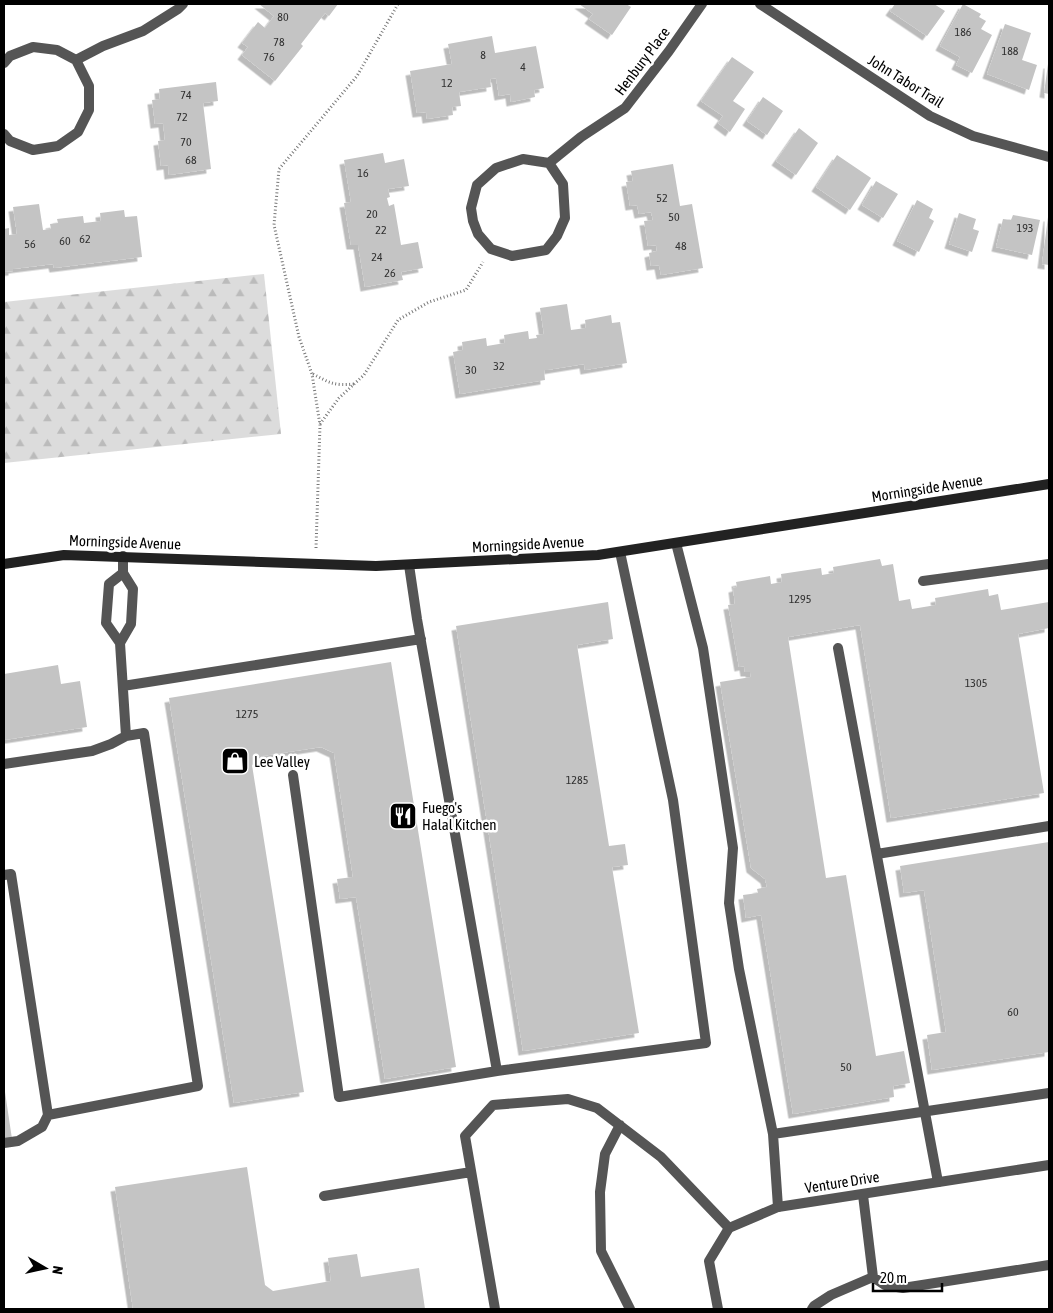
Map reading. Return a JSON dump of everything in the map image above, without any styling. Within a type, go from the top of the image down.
[{"type":"main road","name":"Morningside Avenue","points":[[4,564],[64,555],[376,566],[598,555],[1049,484]]},
{"type":"street","points":[[76,60],[103,46],[143,31],[183,4]]},
{"type":"street","name":"Henbury Place","points":[[549,163],[581,137],[626,108],[702,4]]},
{"type":"street","name":"John Tabor Trail","points":[[760,4],[930,116],[973,136],[1049,157]]},
{"type":"street","points":[[4,63],[10,56],[33,47],[57,50],[76,60],[89,86],[89,110],[78,132],[58,146],[33,150],[10,141],[4,134]]},
{"type":"street","points":[[523,159],[549,163],[563,184],[565,218],[557,236],[546,250],[512,256],[491,249],[478,234],[473,221],[471,208],[477,185],[496,168],[523,159]]},
{"type":"street","points":[[676,543],[703,648],[733,848],[729,903],[739,969],[773,1134],[778,1207]]},
{"type":"street","points":[[293,775],[339,1097],[497,1071],[706,1044],[673,800],[620,552]]},
{"type":"street","points":[[120,644],[131,624],[133,596],[133,589],[122,574],[123,556]]},
{"type":"street","points":[[923,581],[1049,564]]},
{"type":"street","points":[[409,565],[497,1071]]},
{"type":"street","points":[[122,574],[109,584],[106,623],[120,644],[126,736]]},
{"type":"street","points":[[123,686],[421,639]]},
{"type":"street","points":[[838,648],[938,1182]]},
{"type":"street","points":[[4,764],[92,751],[126,736],[144,733],[198,1086],[48,1115]]},
{"type":"street","points":[[877,854],[1049,826]]},
{"type":"street","points":[[4,875],[11,874],[48,1115],[42,1127],[18,1141],[4,1143]]},
{"type":"street","points":[[773,1134],[1049,1092]]},
{"type":"street","points":[[495,1309],[465,1136],[493,1105],[568,1099],[597,1108],[661,1157],[729,1228],[710,1261],[718,1309]]},
{"type":"street","points":[[620,1125],[605,1154],[600,1192],[600,1251],[630,1309]]},
{"type":"street","name":"Venture Drive","points":[[729,1228],[778,1207],[1049,1165]]},
{"type":"street","points":[[324,1196],[471,1172]]},
{"type":"street","points":[[863,1195],[873,1277],[885,1285],[903,1288],[1049,1265]]},
{"type":"street","points":[[812,1309],[830,1295],[873,1277]]},
{"type":"path","points":[[316,564],[320,425],[312,374],[299,337],[274,225],[279,169],[357,76],[398,4]]},
{"type":"path","points":[[320,425],[339,398],[364,375],[398,320],[429,302],[466,290],[491,249]]},
{"type":"path","points":[[312,374],[340,386],[354,384]]},
{"type":"green space","points":[[264,274],[281,434],[4,463],[4,302]]},
{"type":"building","points":[[259,4],[338,4],[329,16],[325,13],[301,44],[303,46],[275,81],[242,55],[248,47],[242,43],[258,22],[265,28],[274,16]]},
{"type":"building","points":[[579,4],[626,4],[631,7],[612,35],[589,19],[593,14]]},
{"type":"building","points":[[895,4],[934,4],[945,11],[927,36],[890,11]]},
{"type":"building","points":[[963,4],[981,14],[979,17],[986,21],[981,29],[992,35],[972,73],[956,65],[960,57],[940,46]]},
{"type":"building","points":[[1005,24],[1031,33],[1022,60],[1037,65],[1029,90],[987,74]]},
{"type":"building","points":[[492,36],[495,53],[536,46],[544,88],[534,90],[535,97],[511,102],[510,94],[499,96],[496,78],[490,79],[491,87],[459,92],[461,106],[452,107],[453,115],[427,119],[426,112],[417,113],[410,71],[452,64],[448,44]]},
{"type":"building","points":[[732,57],[754,72],[733,101],[745,109],[730,132],[718,123],[723,116],[701,101]]},
{"type":"building","points":[[1049,64],[1049,94],[1044,93]]},
{"type":"building","points":[[216,82],[218,101],[203,103],[211,169],[169,175],[168,165],[161,166],[158,141],[165,140],[163,123],[155,124],[152,100],[160,99],[159,89]]},
{"type":"building","points":[[763,97],[783,111],[767,135],[747,121]]},
{"type":"building","points":[[799,128],[818,143],[796,175],[776,161]]},
{"type":"building","points":[[383,153],[385,163],[404,159],[409,186],[388,189],[390,197],[387,198],[389,206],[394,204],[401,245],[418,242],[423,268],[401,272],[403,280],[365,287],[358,245],[351,245],[344,203],[351,202],[344,160]]},
{"type":"building","points":[[837,155],[871,178],[850,210],[816,187]]},
{"type":"building","points":[[673,164],[680,206],[692,204],[703,268],[661,275],[659,265],[651,266],[649,253],[657,251],[656,245],[648,246],[644,221],[653,220],[651,212],[639,214],[637,205],[630,206],[626,182],[633,181],[631,171]]},
{"type":"building","points":[[876,181],[898,194],[883,218],[862,205]]},
{"type":"building","points":[[917,200],[933,209],[929,218],[934,221],[919,252],[897,241]]},
{"type":"building","points":[[39,204],[43,230],[51,229],[50,224],[58,223],[57,219],[83,216],[84,223],[101,221],[100,213],[124,210],[125,217],[137,216],[142,257],[54,268],[53,264],[13,269],[13,271],[4,272],[4,229],[9,228],[9,235],[17,234],[13,207]]},
{"type":"building","points":[[959,213],[976,219],[973,229],[979,231],[972,252],[949,244]]},
{"type":"building","points":[[1013,215],[1040,220],[1032,255],[996,247],[1003,219],[1011,220]]},
{"type":"building","points":[[1049,217],[1049,265],[1042,264]]},
{"type":"building","points":[[567,304],[571,330],[586,328],[585,320],[611,315],[612,323],[620,322],[627,363],[585,370],[584,364],[544,370],[545,380],[460,394],[453,352],[463,350],[462,342],[486,338],[487,346],[505,343],[504,335],[528,331],[529,339],[537,338],[536,335],[544,334],[540,308]]},
{"type":"building","points":[[880,559],[882,566],[893,564],[899,601],[910,599],[912,609],[936,605],[935,598],[988,589],[989,596],[998,594],[1001,610],[1049,602],[1049,628],[1018,634],[1044,793],[891,818],[860,625],[788,637],[826,878],[846,875],[876,1056],[904,1051],[910,1083],[893,1086],[894,1097],[793,1114],[761,915],[746,918],[743,895],[758,893],[757,889],[767,887],[765,879],[751,868],[720,682],[751,677],[750,672],[745,672],[744,666],[739,667],[728,605],[735,604],[733,588],[737,587],[736,582],[770,576],[771,584],[782,582],[781,574],[821,568],[822,575],[834,573],[833,567]]},
{"type":"building","points":[[608,602],[613,639],[577,645],[609,846],[625,844],[628,865],[612,867],[639,1033],[523,1051],[456,626]]},
{"type":"building","points":[[391,662],[456,1067],[385,1079],[356,897],[340,899],[337,879],[353,877],[334,753],[321,747],[262,756],[252,765],[304,1092],[234,1103],[169,698]]},
{"type":"building","points":[[58,665],[61,684],[80,681],[87,727],[4,740],[4,674]]},
{"type":"building","points":[[1049,842],[1049,1052],[932,1070],[927,1035],[946,1032],[924,890],[904,893],[900,866]]},
{"type":"building","points":[[4,1092],[12,1139],[4,1141]]},
{"type":"building","points":[[247,1167],[265,1285],[273,1291],[331,1281],[328,1258],[357,1254],[361,1277],[419,1268],[425,1309],[133,1309],[115,1187]]},
{"type":"place","name":"Lee Valley","points":[[235,761]]},
{"type":"place","name":"Fuego's Halal Kitchen","points":[[403,816]]}]
